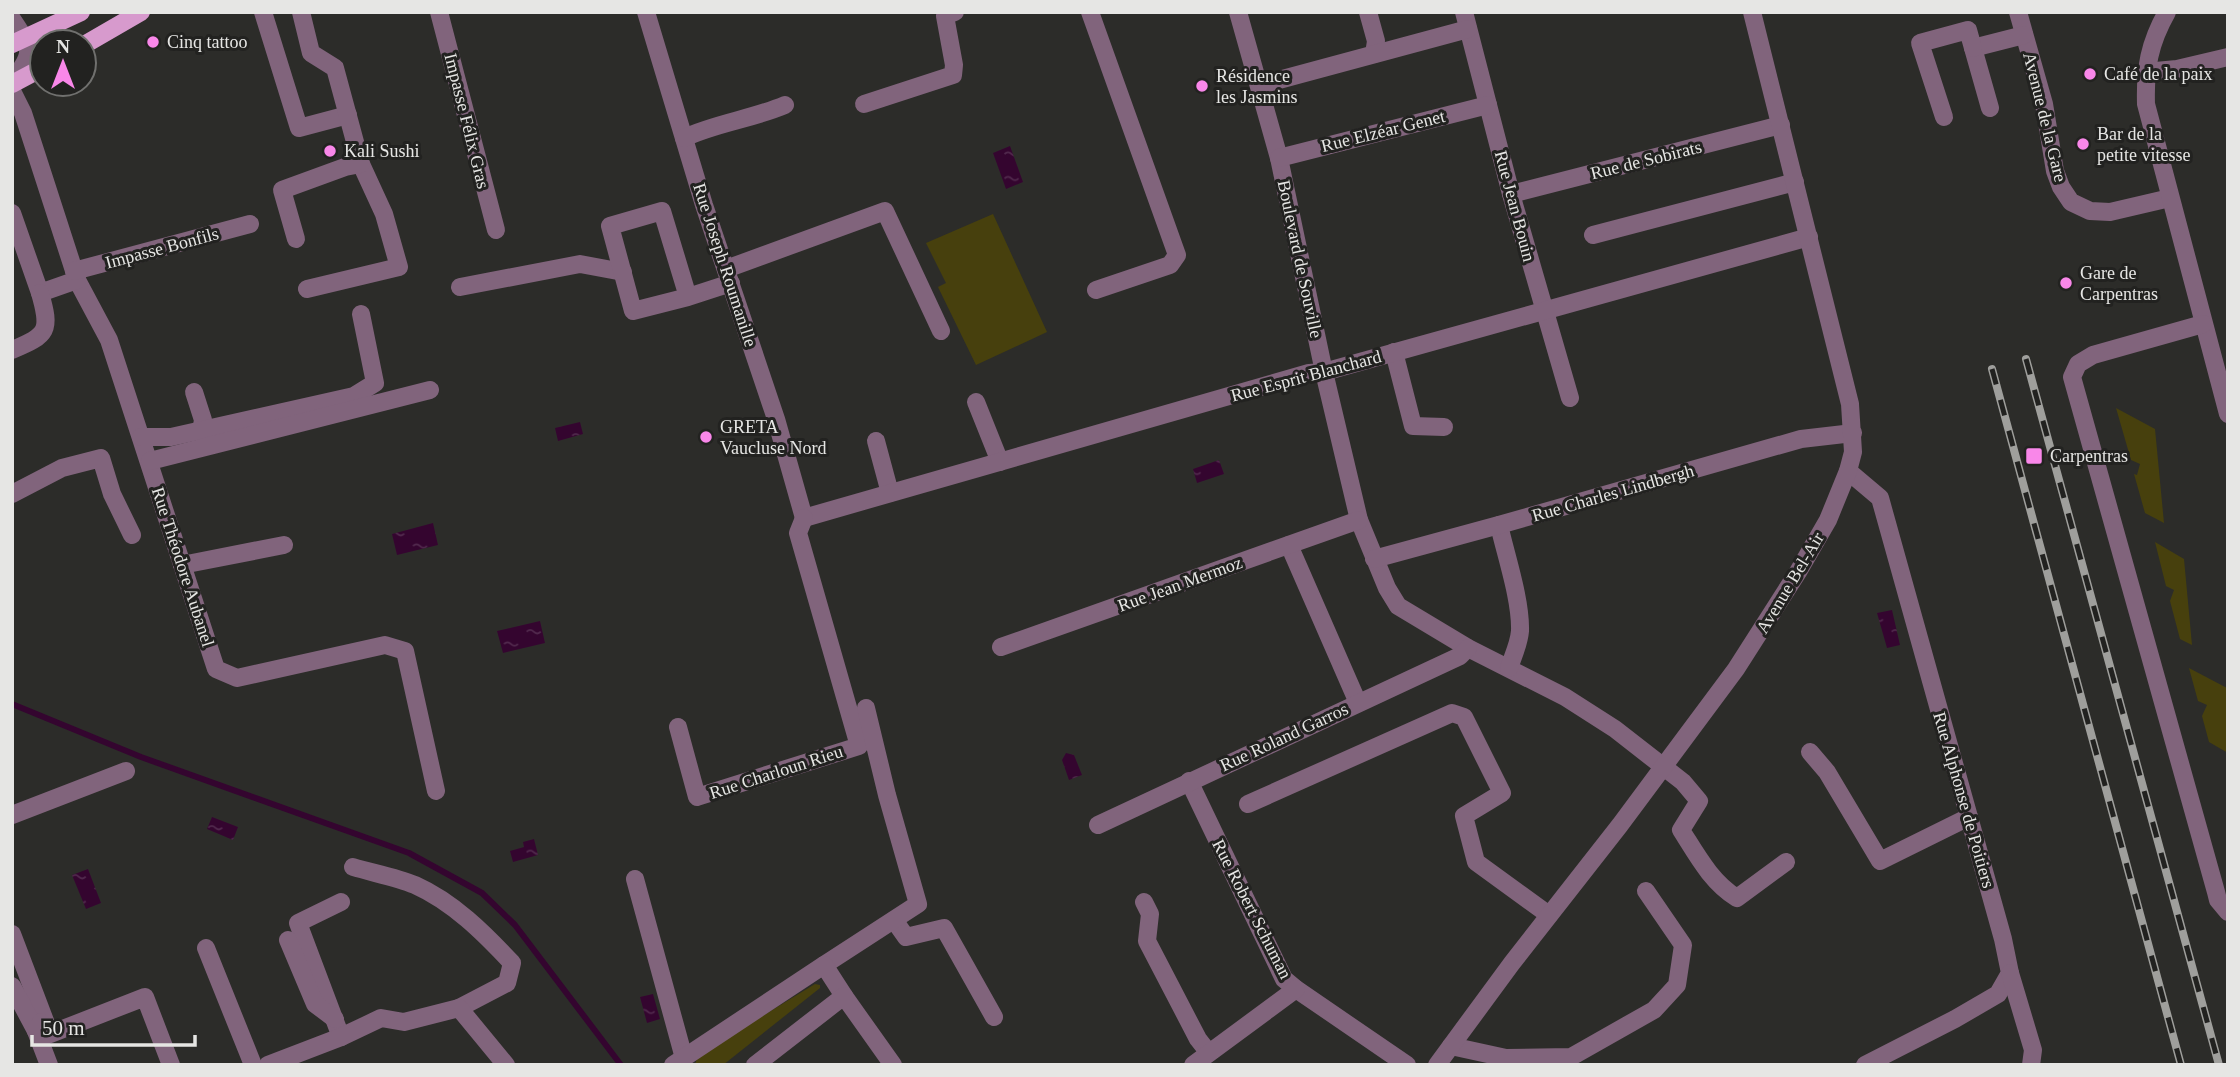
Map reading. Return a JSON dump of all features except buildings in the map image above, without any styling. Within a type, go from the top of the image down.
[{"type":"main road","points":[[19,41],[80,12]]},
{"type":"main road","points":[[98,37],[141,12]]},
{"type":"main road","points":[[12,82],[28,75]]},
{"type":"street","points":[[263,12],[299,128],[348,115]]},
{"type":"street","points":[[301,12],[311,53],[335,68],[361,164],[384,214],[399,267],[307,289]]},
{"type":"street","name":"Impasse Félix Gras","points":[[439,12],[496,230]]},
{"type":"street","name":"Rue Joseph Roumanille","points":[[646,12],[728,276],[776,419],[804,518]]},
{"type":"street","points":[[864,104],[953,75],[954,65],[945,16],[955,12]]},
{"type":"street","points":[[1090,12],[1177,255],[1170,265],[1096,290]]},
{"type":"street","name":"Boulevard de Souville","points":[[1238,12],[1279,158],[1324,372],[1359,520],[1387,588],[1398,606],[1468,648],[1575,704],[1615,729],[1683,782],[1699,802],[1681,830],[1702,863],[1724,890],[1737,898],[1786,862]]},
{"type":"street","points":[[1368,12],[1376,41],[1374,54]]},
{"type":"street","name":"Avenue Bel-Air","points":[[1439,1064],[1736,669],[1828,520],[1848,471],[1853,452],[1850,404],[1752,12]]},
{"type":"street","name":"Avenue de la Gare","points":[[2018,12],[2044,104],[2055,171],[2071,202],[2090,211],[2110,212],[2170,198]]},
{"type":"street","points":[[2167,12],[2156,32],[2145,72],[2146,104],[2203,324],[2221,364],[2228,414]]},
{"type":"street","points":[[12,19],[19,41],[28,44],[24,66],[12,82]]},
{"type":"street","points":[[1260,85],[1374,54],[1466,21]]},
{"type":"street","name":"Rue Jean Bouin","points":[[1466,21],[1511,194],[1570,398]]},
{"type":"street","points":[[1944,117],[1920,43],[1968,30],[1990,108]]},
{"type":"street","points":[[1973,48],[2025,35]]},
{"type":"street","points":[[2145,72],[2227,61]]},
{"type":"street","name":"Rue Théodore Aubanel","points":[[12,91],[23,113],[76,275],[109,340],[216,669],[237,678],[385,645],[405,651],[436,791]]},
{"type":"street","points":[[684,138],[706,128],[769,112],[785,105]]},
{"type":"street","name":"Rue Elzéar Genet","points":[[1279,158],[1488,105]]},
{"type":"street","name":"Rue de Sobirats","points":[[1511,194],[1781,125]]},
{"type":"street","points":[[296,239],[282,190],[345,167],[361,164]]},
{"type":"street","points":[[1593,235],[1795,182]]},
{"type":"street","points":[[688,298],[662,211],[610,226],[633,311],[688,298],[728,276],[885,211],[941,331]]},
{"type":"street","points":[[12,213],[46,313],[45,328],[38,339],[12,350]]},
{"type":"street","name":"Impasse Bonfils","points":[[40,293],[76,275],[250,224]]},
{"type":"street","name":"Rue Esprit Blanchard","points":[[804,518],[1309,373],[1324,372],[1809,237]]},
{"type":"street","points":[[460,286],[580,264],[623,272]]},
{"type":"street","points":[[141,437],[171,438],[354,396],[375,383],[361,314]]},
{"type":"street","points":[[2203,324],[2093,355],[2078,364],[2072,377],[2218,901],[2228,912]]},
{"type":"street","points":[[1394,352],[1413,425],[1444,427]]},
{"type":"street","points":[[150,461],[430,390]]},
{"type":"street","points":[[194,392],[203,420],[201,430]]},
{"type":"street","points":[[976,402],[1000,462]]},
{"type":"street","name":"Rue Charles Lindbergh","points":[[1374,559],[1801,439],[1853,433]]},
{"type":"street","points":[[876,441],[890,493]]},
{"type":"street","points":[[12,494],[62,468],[101,458],[112,494],[132,535]]},
{"type":"street","name":"Rue Alphonse de Poitiers","points":[[1848,471],[1880,498],[2033,1050],[2031,1065]]},
{"type":"street","name":"Rue Charloun Rieu","points":[[678,727],[697,797],[859,746],[798,533],[804,518]]},
{"type":"street","name":"Rue Jean Mermoz","points":[[1001,647],[1359,520]]},
{"type":"street","points":[[1499,525],[1519,614],[1519,639],[1509,668]]},
{"type":"street","points":[[182,565],[284,545]]},
{"type":"street","points":[[1289,545],[1358,703]]},
{"type":"street","name":"Rue Roland Garros","points":[[1098,825],[1460,656],[1468,648]]},
{"type":"street","points":[[635,879],[678,1061],[918,904],[866,708]]},
{"type":"street","points":[[1248,804],[1452,713],[1464,717],[1502,793],[1464,816],[1476,862],[1549,915]]},
{"type":"street","points":[[1810,752],[1827,772],[1880,861],[1969,817]]},
{"type":"street","points":[[12,815],[126,771]]},
{"type":"street","name":"Rue Robert Schuman","points":[[1189,781],[1284,978],[1407,1065]]},
{"type":"street","points":[[268,1065],[341,1037],[381,1018],[404,1022],[459,1008],[506,983],[512,962],[449,904],[415,885],[353,867]]},
{"type":"street","points":[[1451,1046],[1506,1058],[1572,1057],[1654,1010],[1677,985],[1683,946],[1646,891]]},
{"type":"street","points":[[341,902],[299,923],[341,1037]]},
{"type":"street","points":[[1144,902],[1150,914],[1147,941],[1198,1039],[1209,1053]]},
{"type":"street","points":[[894,920],[906,937],[944,928],[994,1017]]},
{"type":"street","points":[[12,934],[49,1065]]},
{"type":"street","points":[[288,940],[315,1004],[335,1019]]},
{"type":"street","points":[[206,948],[253,1065]]},
{"type":"street","points":[[824,965],[893,1065]]},
{"type":"street","points":[[1867,1064],[1997,994],[2010,973]]},
{"type":"street","points":[[12,986],[39,1025],[50,1034],[145,997],[171,1065]]},
{"type":"street","points":[[1193,1065],[1296,989]]},
{"type":"street","points":[[755,1065],[844,996]]},
{"type":"street","points":[[459,1008],[506,1065]]},
{"type":"shaded area","points":[[993,214],[1047,332],[976,365],[938,287],[946,283],[926,243]]},
{"type":"shaded area","points":[[2116,408],[2155,429],[2164,523],[2145,513],[2134,474],[2137,475],[2140,464],[2131,460]]},
{"type":"shaded area","points":[[2155,542],[2184,559],[2192,645],[2180,639],[2170,601],[2174,590],[2166,586]]},
{"type":"shaded area","points":[[2189,668],[2227,688],[2228,753],[2209,742],[2202,716],[2207,705],[2198,701]]},
{"type":"shaded area","points":[[815,984],[820,985],[820,988],[723,1065],[695,1065],[698,1055]]},
{"type":"water","points":[[1010,146],[1023,182],[1006,189],[993,153]]},
{"type":"water","points":[[580,422],[583,434],[558,441],[555,428]]},
{"type":"water","points":[[1219,460],[1224,474],[1197,483],[1193,469]]},
{"type":"water","points":[[433,523],[438,545],[397,555],[392,534]]},
{"type":"water","points":[[1892,610],[1900,645],[1887,648],[1877,613]]},
{"type":"water","points":[[540,621],[545,643],[503,653],[497,631]]},
{"type":"water","points":[[1066,753],[1074,755],[1082,775],[1069,780],[1062,760]]},
{"type":"water","points":[[212,817],[238,827],[233,840],[207,829]]},
{"type":"water","points":[[534,839],[538,855],[513,862],[510,851],[524,847],[523,842]]},
{"type":"water","points":[[88,869],[101,903],[86,909],[72,875]]},
{"type":"water","points":[[653,994],[660,1019],[647,1023],[640,997]]},
{"type":"waterway","points":[[12,704],[141,757],[409,853],[482,893],[515,925],[621,1065]]},
{"type":"railway","points":[[2026,359],[2219,1065]]},
{"type":"railway","points":[[1992,369],[2181,1065]]},
{"type":"place","name":"Cinq tattoo","points":[[153,42]]},
{"type":"place","name":"Café de la paix","points":[[2090,74]]},
{"type":"place","name":"Résidence les Jasmins","points":[[1202,86]]},
{"type":"place","name":"Bar de la petite vitesse","points":[[2083,144]]},
{"type":"place","name":"Kali Sushi","points":[[330,151]]},
{"type":"place","name":"Gare de Carpentras","points":[[2066,283]]},
{"type":"place","name":"GRETA Vaucluse Nord","points":[[706,437]]},
{"type":"place","name":"Carpentras","points":[[2034,456]]}]
